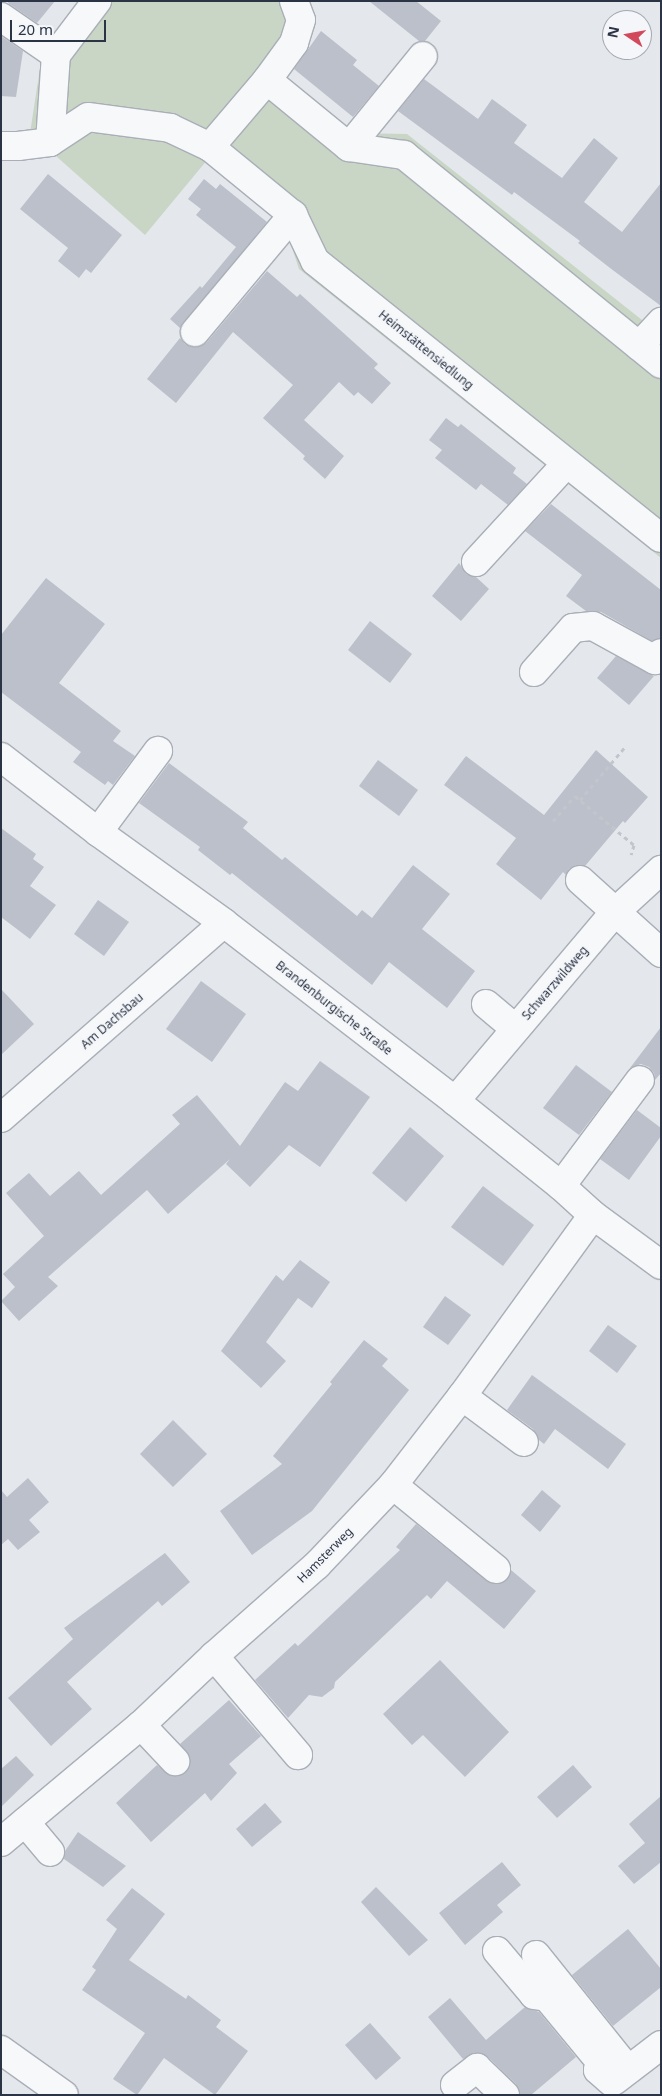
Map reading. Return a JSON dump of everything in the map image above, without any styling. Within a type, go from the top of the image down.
[{"type":"street","points":[[50,142],[56,55],[97,1]]},
{"type":"street","points":[[210,147],[267,80],[294,43],[303,8]]},
{"type":"street","points":[[1,17],[56,55]]},
{"type":"street","points":[[349,147],[423,56]]},
{"type":"street","points":[[267,80],[349,147],[404,155],[661,364]]},
{"type":"street","name":"Heimstättensiedlung","points":[[1,146],[50,142],[88,117],[170,128],[210,147],[293,215],[314,261],[661,538]]},
{"type":"street","points":[[195,332],[293,215]]},
{"type":"street","points":[[639,346],[661,322]]},
{"type":"street","points":[[476,562],[567,463]]},
{"type":"street","points":[[534,672],[573,628],[593,626],[654,660],[661,653]]},
{"type":"street","points":[[98,832],[158,751]]},
{"type":"street","name":"Brandenburgische Straße","points":[[1,757],[98,832],[224,923],[455,1101],[561,1186],[593,1215],[661,1265]]},
{"type":"street","name":"Schwarzwildweg","points":[[455,1101],[614,913],[661,870]]},
{"type":"street","points":[[580,880],[614,913],[661,953]]},
{"type":"street","name":"Am Dachsbau","points":[[1,1118],[224,923]]},
{"type":"street","points":[[486,1004],[515,1028]]},
{"type":"street","points":[[561,1186],[640,1080]]},
{"type":"street","name":"Hamsterweg","points":[[1,1842],[141,1725],[214,1656],[317,1565],[393,1485],[462,1396],[593,1215]]},
{"type":"street","points":[[462,1396],[524,1442]]},
{"type":"street","points":[[393,1485],[496,1569]]},
{"type":"street","points":[[214,1656],[298,1756]]},
{"type":"street","points":[[141,1725],[175,1761]]},
{"type":"street","points":[[26,1822],[50,1852]]},
{"type":"street","points":[[497,1951],[534,1995],[547,1997],[603,2065],[598,2070],[612,2083]]},
{"type":"street","points":[[536,1956],[612,2083]]},
{"type":"street","points":[[612,2083],[661,2046]]},
{"type":"street","points":[[1,2050],[64,2095]]},
{"type":"street","points":[[455,2085],[477,2068],[504,2095]]},
{"type":"path","points":[[580,800],[625,747]]},
{"type":"path","points":[[553,821],[575,796],[634,845],[630,860]]},
{"type":"green space","points":[[78,1],[308,1],[315,28],[279,73],[350,133],[407,134],[661,335],[661,558],[299,269],[282,217],[208,159],[145,235],[30,133],[43,49]]},
{"type":"building","points":[[9,1],[55,1],[37,23],[8,3]]},
{"type":"building","points":[[369,1],[416,1],[441,21],[425,41],[419,41]]},
{"type":"building","points":[[321,31],[357,60],[353,65],[379,86],[353,117],[294,69]]},
{"type":"building","points":[[1,36],[23,51],[16,97],[1,96]]},
{"type":"building","points":[[424,79],[478,119],[492,99],[527,125],[514,143],[562,178],[594,138],[618,158],[584,202],[622,232],[661,183],[661,306],[578,243],[580,241],[514,192],[512,195],[398,111]]},
{"type":"building","points":[[48,174],[122,235],[91,273],[86,269],[79,278],[58,261],[68,248],[20,209]]},
{"type":"building","points":[[204,179],[216,189],[220,184],[267,222],[180,328],[170,319],[200,286],[202,288],[236,247],[196,215],[201,209],[188,199]]},
{"type":"building","points":[[267,271],[297,297],[300,294],[378,364],[374,368],[391,383],[372,404],[358,392],[354,396],[339,382],[304,420],[344,456],[325,479],[303,459],[305,456],[263,418],[293,385],[233,332],[176,403],[147,379],[180,338],[185,344],[193,347],[201,346],[207,342]]},
{"type":"building","points":[[446,418],[458,427],[461,424],[516,468],[513,473],[527,484],[508,505],[481,484],[476,490],[435,458],[442,450],[429,440]]},
{"type":"building","points":[[551,504],[661,590],[661,638],[652,641],[601,612],[586,611],[566,596],[582,575],[525,531]]},
{"type":"building","points":[[459,563],[466,574],[476,577],[489,589],[461,621],[432,596]]},
{"type":"building","points":[[46,578],[105,624],[59,683],[121,731],[113,741],[135,756],[113,785],[108,781],[105,785],[73,762],[81,752],[1,692],[1,635]]},
{"type":"building","points":[[370,621],[412,654],[390,683],[348,650]]},
{"type":"building","points":[[616,656],[654,676],[629,705],[597,678]]},
{"type":"building","points":[[596,750],[648,797],[625,823],[623,821],[585,866],[576,865],[569,869],[566,875],[563,872],[541,900],[496,864],[516,838],[444,785],[466,756],[544,815]]},
{"type":"building","points":[[378,760],[418,790],[399,816],[359,786]]},
{"type":"building","points":[[169,763],[248,822],[243,828],[282,860],[285,857],[357,916],[362,910],[372,918],[413,865],[450,894],[422,929],[475,971],[447,1008],[389,962],[372,985],[232,873],[230,875],[198,850],[200,847],[139,803]]},
{"type":"building","points":[[1,828],[36,854],[33,859],[44,867],[30,886],[56,905],[30,939],[1,917]]},
{"type":"building","points":[[98,900],[129,922],[104,956],[74,934]]},
{"type":"building","points":[[201,981],[246,1014],[212,1062],[166,1029]]},
{"type":"building","points":[[1,989],[34,1024],[1,1055]]},
{"type":"building","points":[[661,1027],[661,1073],[655,1080],[654,1073],[649,1067],[641,1064],[630,1068]]},
{"type":"building","points":[[320,1061],[370,1097],[320,1167],[289,1145],[250,1187],[226,1164],[230,1159],[168,1214],[147,1190],[48,1277],[58,1286],[19,1321],[1,1301],[15,1287],[3,1274],[44,1236],[6,1193],[29,1173],[50,1196],[79,1171],[101,1195],[180,1124],[172,1115],[197,1095],[240,1146],[285,1082],[298,1091]]},
{"type":"building","points":[[576,1065],[612,1092],[579,1135],[543,1108]]},
{"type":"building","points":[[637,1110],[661,1128],[661,1136],[629,1180],[600,1159]]},
{"type":"building","points":[[410,1127],[444,1156],[406,1202],[372,1173]]},
{"type":"building","points":[[483,1186],[534,1225],[503,1266],[451,1227]]},
{"type":"building","points":[[300,1260],[330,1282],[312,1308],[298,1298],[266,1342],[286,1361],[261,1388],[221,1351],[276,1275],[283,1281]]},
{"type":"building","points":[[445,1296],[471,1315],[448,1345],[423,1327]]},
{"type":"building","points":[[608,1325],[637,1346],[617,1373],[589,1351]]},
{"type":"building","points":[[364,1340],[388,1359],[382,1366],[409,1390],[312,1511],[252,1555],[220,1511],[282,1464],[273,1456],[332,1384],[330,1382]]},
{"type":"building","points":[[532,1375],[626,1444],[608,1469],[555,1429],[544,1444],[539,1440],[533,1429],[507,1410]]},
{"type":"building","points":[[173,1420],[207,1454],[173,1487],[140,1454]]},
{"type":"building","points":[[28,1478],[49,1502],[29,1520],[40,1532],[18,1550],[8,1539],[1,1545],[1,1490],[7,1497]]},
{"type":"building","points":[[542,1490],[561,1506],[540,1532],[521,1515]]},
{"type":"building","points":[[416,1524],[487,1581],[494,1584],[502,1583],[508,1578],[511,1570],[536,1591],[504,1629],[447,1581],[431,1599],[427,1595],[335,1682],[334,1688],[322,1697],[309,1695],[288,1718],[255,1680],[295,1643],[298,1646],[400,1550],[396,1547]]},
{"type":"building","points":[[165,1553],[190,1582],[162,1606],[158,1601],[67,1682],[92,1709],[51,1746],[8,1698],[73,1639],[64,1628]]},
{"type":"building","points":[[440,1660],[509,1732],[465,1777],[423,1735],[412,1745],[383,1714]]},
{"type":"building","points":[[229,1700],[261,1736],[229,1764],[237,1773],[211,1801],[205,1793],[151,1842],[116,1803],[157,1765],[171,1776],[185,1773],[190,1766],[190,1758],[180,1744]]},
{"type":"building","points":[[16,1756],[34,1775],[1,1807],[1,1769]]},
{"type":"building","points":[[573,1765],[592,1787],[557,1818],[537,1797]]},
{"type":"building","points":[[661,1796],[661,1862],[634,1884],[618,1866],[645,1843],[629,1824]]},
{"type":"building","points":[[265,1803],[282,1822],[252,1847],[236,1829]]},
{"type":"building","points":[[78,1832],[126,1866],[103,1887],[64,1859],[65,1851]]},
{"type":"building","points":[[502,1862],[521,1885],[497,1905],[503,1912],[465,1945],[439,1913]]},
{"type":"building","points":[[376,1887],[428,1940],[409,1956],[361,1902]]},
{"type":"building","points":[[132,1888],[165,1914],[129,1960],[186,1999],[188,1995],[221,2020],[216,2027],[248,2051],[215,2095],[164,2058],[137,2095],[113,2079],[145,2033],[82,1990],[96,1970],[92,1967],[117,1929],[106,1920]]},
{"type":"building","points":[[628,1929],[661,1969],[661,1987],[613,2026],[572,1975]]},
{"type":"building","points":[[450,1998],[486,2040],[525,2007],[539,2012],[576,2057],[531,2095],[520,2095],[516,2084],[487,2056],[475,2053],[463,2059],[428,2017]]},
{"type":"building","points":[[370,2023],[401,2058],[376,2080],[345,2045]]}]
